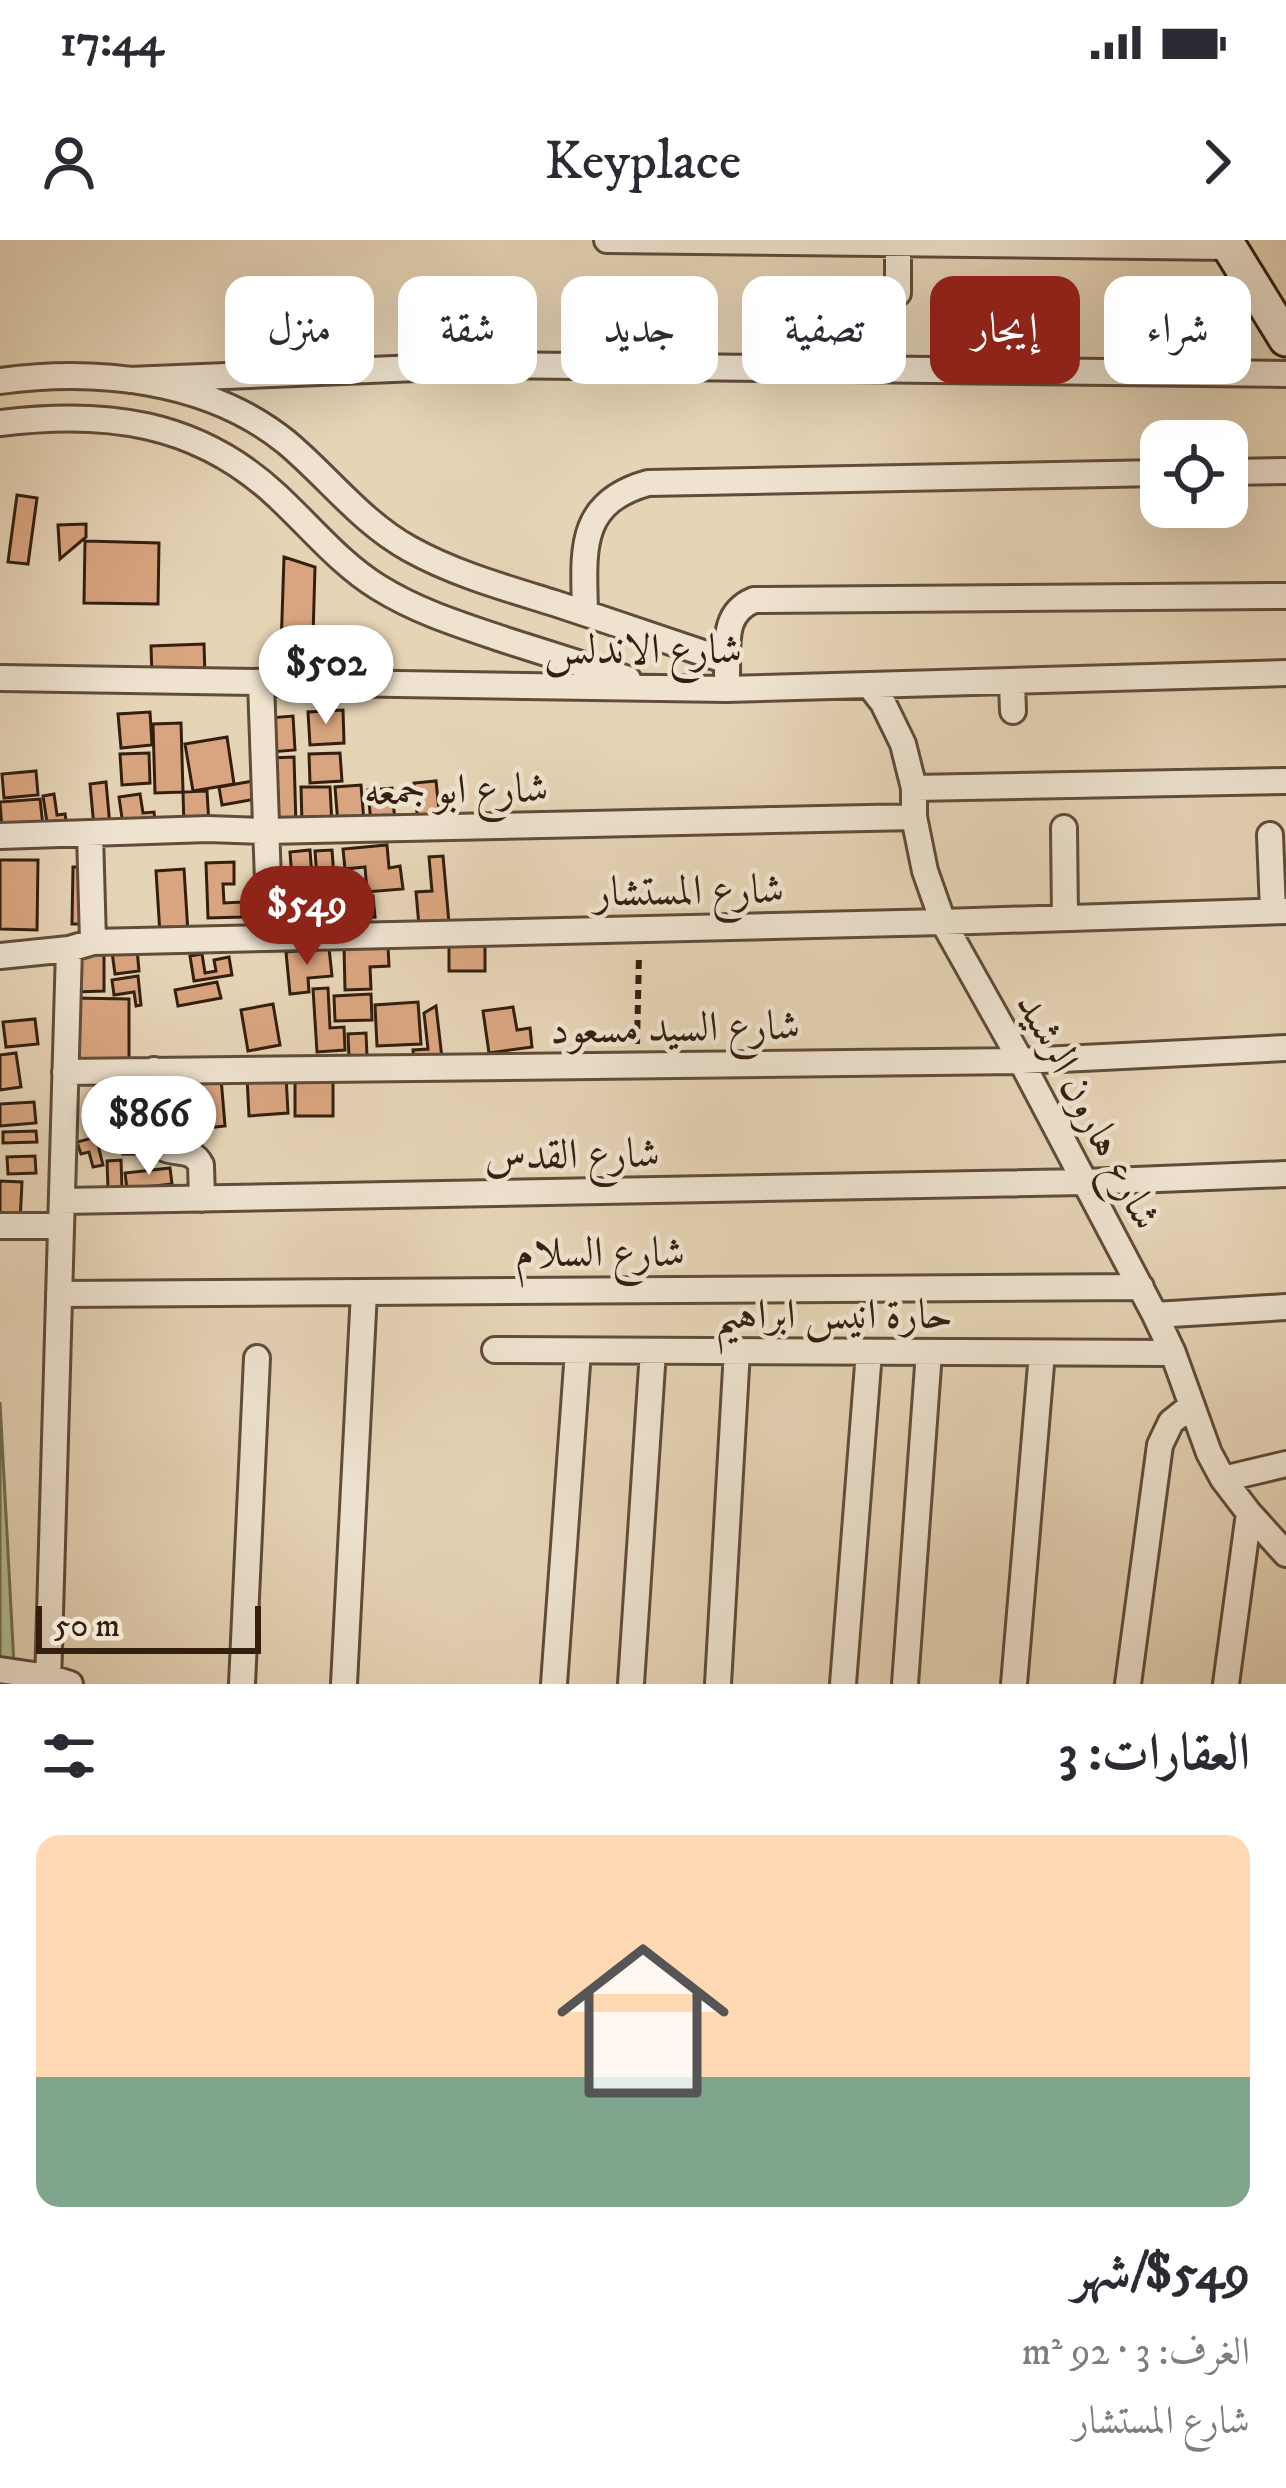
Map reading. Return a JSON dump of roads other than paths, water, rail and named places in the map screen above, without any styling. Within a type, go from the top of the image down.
[{"type":"main road","points":[[1228,243],[1286,339]]},
{"type":"street","points":[[607,240],[1228,243]]},
{"type":"street","points":[[898,244],[898,276]]},
{"type":"street","points":[[129,380],[491,365],[1286,374]]},
{"type":"street","points":[[0,381],[80,375],[178,389],[209,399],[256,421],[285,442],[379,529],[409,549],[459,573],[727,661]]},
{"type":"street","points":[[0,423],[75,417],[119,421],[203,443],[252,474],[344,562],[404,602],[436,617],[653,688]]},
{"type":"street","points":[[1248,472],[1286,471]]},
{"type":"street","points":[[585,613],[584,542],[613,500],[636,486],[1140,473]]},
{"type":"street","points":[[726,688],[728,627],[737,609],[754,600],[1286,596]]},
{"type":"street","name":"شارع الاندلس","points":[[0,678],[726,688],[1286,673]]},
{"type":"street","points":[[261,682],[270,938]]},
{"type":"street","points":[[1012,682],[1013,711]]},
{"type":"street","name":"شارع هارون الرشيد","points":[[869,685],[903,744],[925,872],[943,922],[1141,1287],[1173,1353],[1203,1441],[1223,1478],[1286,1554]]},
{"type":"street","points":[[914,788],[1286,781]]},
{"type":"street","name":"شارع ابو جمعه","points":[[0,836],[914,817]]},
{"type":"street","points":[[1064,828],[1065,918]]},
{"type":"street","points":[[0,1670],[55,1682],[65,1072],[90,834]]},
{"type":"street","points":[[1270,835],[1280,911]]},
{"type":"street","name":"شارع المستشار","points":[[0,956],[81,945],[270,938],[1280,911]]},
{"type":"street","name":"شارع السيد مسعود","points":[[65,1072],[1021,1061],[1286,1048]]},
{"type":"street","points":[[154,1070],[156,1136],[166,1149],[191,1153],[199,1160],[202,1198]]},
{"type":"street","name":"شارع القدس","points":[[0,1226],[61,1213],[202,1198],[1286,1174]]},
{"type":"street","name":"شارع السلام","points":[[59,1294],[1141,1287]]},
{"type":"street","points":[[344,1684],[364,1292]]},
{"type":"street","points":[[1155,1315],[1286,1307]]},
{"type":"street","name":"حارة انيس ابراهيم","points":[[495,1350],[1173,1353]]},
{"type":"street","points":[[554,1684],[578,1351]]},
{"type":"street","points":[[631,1684],[652,1351]]},
{"type":"street","points":[[718,1684],[737,1352]]},
{"type":"street","points":[[842,1684],[868,1352]]},
{"type":"street","points":[[905,1684],[929,1352]]},
{"type":"street","points":[[1014,1684],[1042,1353]]},
{"type":"street","points":[[242,1684],[257,1358]]},
{"type":"street","points":[[1128,1684],[1160,1444],[1172,1422],[1191,1406]]},
{"type":"street","points":[[1223,1478],[1286,1464]]},
{"type":"street","points":[[1226,1684],[1249,1513]]}]
